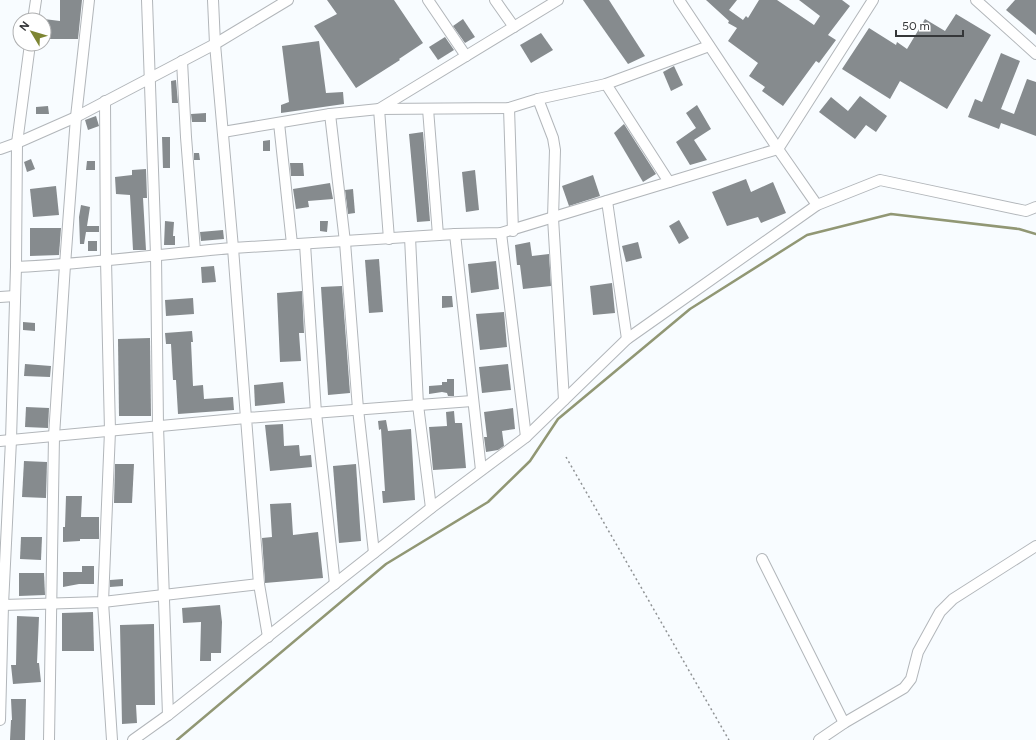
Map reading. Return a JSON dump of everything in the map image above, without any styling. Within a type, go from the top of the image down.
[{"type":"street","points":[[34,12],[36,0]]},
{"type":"street","points":[[49,740],[54,436],[76,117],[89,0]]},
{"type":"street","points":[[147,0],[156,255],[158,426],[168,715]]},
{"type":"street","points":[[213,0],[215,44],[233,248],[259,584],[268,637]]},
{"type":"street","points":[[0,149],[76,117],[215,44],[288,0]]},
{"type":"street","points":[[428,0],[466,56]]},
{"type":"street","points":[[495,0],[514,27]]},
{"type":"street","points":[[379,109],[558,0]]},
{"type":"street","points":[[679,0],[817,205]]},
{"type":"street","points":[[16,267],[65,265],[233,248],[455,234],[501,234],[778,149],[873,0]]},
{"type":"street","points":[[976,0],[1036,54]]},
{"type":"street","points":[[223,132],[330,114],[379,109],[509,108],[538,99],[606,84],[709,46]]},
{"type":"street","points":[[0,720],[3,605],[11,440],[16,267],[17,143],[29,52]]},
{"type":"street","points":[[182,61],[195,251]]},
{"type":"street","points":[[606,84],[669,182]]},
{"type":"street","points":[[538,99],[553,138],[555,150],[553,218],[564,400]]},
{"type":"street","points":[[105,101],[106,260],[110,431],[103,602],[112,740]]},
{"type":"street","points":[[509,108],[513,231]]},
{"type":"street","points":[[379,109],[388,239]]},
{"type":"street","points":[[428,109],[438,236]]},
{"type":"street","points":[[330,114],[345,242],[358,409],[374,553]]},
{"type":"street","points":[[279,123],[292,244]]},
{"type":"street","points":[[133,740],[168,715],[431,508],[526,437],[627,339],[817,205],[880,180],[1026,211],[1036,207]]},
{"type":"street","points":[[607,201],[627,339]]},
{"type":"street","points":[[455,234],[472,401],[481,470]]},
{"type":"street","points":[[501,234],[526,437]]},
{"type":"street","points":[[410,237],[418,405],[431,508]]},
{"type":"street","points":[[305,244],[316,413],[335,584]]},
{"type":"street","points":[[0,297],[15,296]]},
{"type":"street","points":[[0,441],[246,418],[472,401]]},
{"type":"street","points":[[818,740],[904,688],[911,679],[918,652],[940,612],[953,599],[1036,546]]},
{"type":"street","points":[[762,559],[844,723]]},
{"type":"street","points":[[3,605],[103,602],[259,584]]},
{"type":"path","points":[[566,457],[729,740]]},
{"type":"building","points":[[60,0],[82,0],[78,39],[52,39],[52,20],[60,21]]},
{"type":"building","points":[[327,0],[394,0],[423,43],[399,59],[400,60],[356,88],[314,26],[337,14]]},
{"type":"building","points":[[583,0],[609,0],[645,56],[628,64]]},
{"type":"building","points":[[706,0],[737,0],[729,10],[743,20],[746,16],[748,18],[759,0],[777,0],[814,25],[820,16],[799,0],[842,0],[850,6],[828,35],[836,40],[819,63],[816,61],[783,106],[762,91],[765,87],[749,76],[758,63],[728,41],[737,28],[728,23],[729,21]]},
{"type":"building","points":[[1015,0],[1036,0],[1036,35],[1006,10]]},
{"type":"building","points":[[956,14],[991,35],[947,109],[900,81],[890,99],[842,69],[869,28],[896,45],[897,42],[907,49],[925,19],[945,31]]},
{"type":"building","points":[[463,19],[475,37],[465,43],[453,26]]},
{"type":"building","points":[[541,33],[553,50],[531,63],[520,45]]},
{"type":"building","points":[[445,37],[454,50],[438,60],[429,47]]},
{"type":"building","points":[[319,41],[326,93],[343,92],[344,104],[281,113],[281,105],[289,102],[282,46]]},
{"type":"building","points":[[1001,53],[1020,61],[1001,109],[1014,114],[1027,79],[1036,82],[1036,136],[1001,123],[999,129],[968,117],[975,99],[982,102]]},
{"type":"building","points":[[674,66],[683,85],[671,91],[663,72]]},
{"type":"building","points":[[176,80],[178,103],[172,103],[171,81]]},
{"type":"building","points":[[860,96],[887,116],[876,132],[866,125],[855,139],[819,112],[831,97],[848,111]]},
{"type":"building","points":[[697,105],[711,129],[694,140],[707,160],[690,165],[676,142],[696,128],[686,113]]},
{"type":"building","points":[[48,106],[49,114],[36,114],[36,107]]},
{"type":"building","points":[[206,113],[206,122],[192,122],[191,114]]},
{"type":"building","points":[[96,116],[99,126],[88,130],[85,120]]},
{"type":"building","points":[[624,124],[656,174],[643,182],[614,133]]},
{"type":"building","points":[[423,132],[430,221],[417,222],[409,134]]},
{"type":"building","points":[[162,137],[170,137],[170,168],[163,168]]},
{"type":"building","points":[[270,140],[270,151],[263,151],[263,141]]},
{"type":"building","points":[[194,153],[199,153],[200,160],[194,160]]},
{"type":"building","points":[[31,159],[35,169],[27,172],[24,162]]},
{"type":"building","points":[[87,161],[95,161],[95,170],[86,170]]},
{"type":"building","points":[[290,163],[303,163],[304,176],[291,176]]},
{"type":"building","points":[[146,169],[147,198],[143,198],[146,250],[133,250],[130,195],[116,194],[115,177],[132,175],[132,170]]},
{"type":"building","points":[[475,170],[479,210],[466,212],[462,172]]},
{"type":"building","points":[[593,175],[600,196],[569,206],[562,186]]},
{"type":"building","points":[[746,179],[751,192],[773,182],[786,213],[761,223],[758,217],[727,226],[712,192]]},
{"type":"building","points":[[330,183],[333,199],[308,201],[309,207],[296,209],[293,189]]},
{"type":"building","points":[[56,186],[59,215],[33,217],[30,189]]},
{"type":"building","points":[[353,189],[355,213],[348,214],[345,190]]},
{"type":"building","points":[[81,205],[90,207],[87,226],[99,226],[99,232],[86,232],[84,244],[80,244],[79,217]]},
{"type":"building","points":[[679,220],[689,238],[679,244],[669,226]]},
{"type":"building","points":[[165,221],[174,222],[173,236],[175,236],[175,245],[164,245]]},
{"type":"building","points":[[320,221],[328,221],[327,232],[320,231]]},
{"type":"building","points":[[30,228],[61,228],[59,255],[30,256]]},
{"type":"building","points":[[223,230],[224,239],[201,241],[200,232]]},
{"type":"building","points":[[88,241],[97,241],[97,251],[88,251]]},
{"type":"building","points":[[530,242],[532,256],[549,254],[551,286],[523,289],[520,265],[517,265],[515,245]]},
{"type":"building","points":[[638,242],[642,258],[626,262],[622,246]]},
{"type":"building","points":[[379,259],[383,312],[369,313],[365,260]]},
{"type":"building","points":[[496,261],[499,289],[471,293],[468,264]]},
{"type":"building","points":[[214,266],[216,282],[202,283],[201,267]]},
{"type":"building","points":[[612,283],[615,313],[593,315],[590,286]]},
{"type":"building","points":[[342,286],[350,393],[328,395],[321,287]]},
{"type":"building","points":[[302,291],[304,333],[299,333],[301,361],[280,362],[277,293]]},
{"type":"building","points":[[442,296],[452,296],[453,307],[442,308]]},
{"type":"building","points":[[193,298],[194,314],[166,316],[165,300]]},
{"type":"building","points":[[504,312],[507,347],[480,350],[476,314]]},
{"type":"building","points":[[23,322],[35,323],[35,331],[23,330]]},
{"type":"building","points":[[192,331],[193,386],[203,385],[204,399],[233,397],[234,410],[178,414],[176,380],[173,380],[171,344],[166,344],[165,333]]},
{"type":"building","points":[[150,338],[151,416],[119,416],[118,339]]},
{"type":"building","points":[[25,364],[51,366],[50,377],[24,376]]},
{"type":"building","points":[[508,364],[511,390],[482,393],[479,367]]},
{"type":"building","points":[[447,379],[454,379],[454,396],[448,396],[447,393],[442,392],[429,394],[429,386],[442,385],[442,382],[447,382]]},
{"type":"building","points":[[283,382],[285,403],[255,406],[254,385]]},
{"type":"building","points":[[26,407],[49,408],[48,428],[25,427]]},
{"type":"building","points":[[513,408],[515,429],[502,431],[504,446],[498,450],[486,452],[484,437],[487,437],[484,412]]},
{"type":"building","points":[[454,411],[455,423],[462,423],[466,468],[433,470],[429,427],[447,426],[446,412]]},
{"type":"building","points":[[386,420],[388,431],[411,429],[415,500],[383,503],[382,491],[385,491],[381,429],[379,430],[378,421]]},
{"type":"building","points":[[283,424],[284,446],[299,445],[300,456],[311,455],[312,467],[270,471],[265,425]]},
{"type":"building","points":[[24,461],[47,462],[46,498],[22,497]]},
{"type":"building","points":[[115,464],[134,464],[132,503],[114,503]]},
{"type":"building","points":[[356,464],[361,541],[339,543],[333,466]]},
{"type":"building","points":[[66,496],[82,496],[81,517],[99,517],[99,539],[80,539],[80,541],[63,542]]},
{"type":"building","points":[[291,503],[293,535],[318,532],[323,578],[265,583],[262,538],[272,537],[270,504]]},
{"type":"building","points":[[21,537],[42,537],[41,560],[20,559]]},
{"type":"building","points":[[82,566],[94,566],[94,584],[79,584],[63,587],[63,572],[82,572]]},
{"type":"building","points":[[19,573],[44,573],[45,595],[19,596]]},
{"type":"building","points":[[123,579],[123,586],[110,587],[110,580]]},
{"type":"building","points":[[220,605],[222,622],[221,653],[211,653],[211,661],[200,661],[201,622],[183,623],[182,608]]},
{"type":"building","points":[[93,612],[94,651],[62,651],[62,613]]},
{"type":"building","points":[[17,616],[39,617],[37,663],[39,663],[41,682],[13,684],[11,665],[16,665]]},
{"type":"building","points":[[154,624],[155,705],[136,705],[137,723],[122,724],[120,625]]},
{"type":"building","points":[[11,699],[26,699],[25,740],[10,740],[12,720]]},
{"type":"waterway","points":[[177,740],[386,564],[488,502],[530,461],[558,419],[690,309],[807,235],[891,214],[1019,229],[1036,234]]}]
